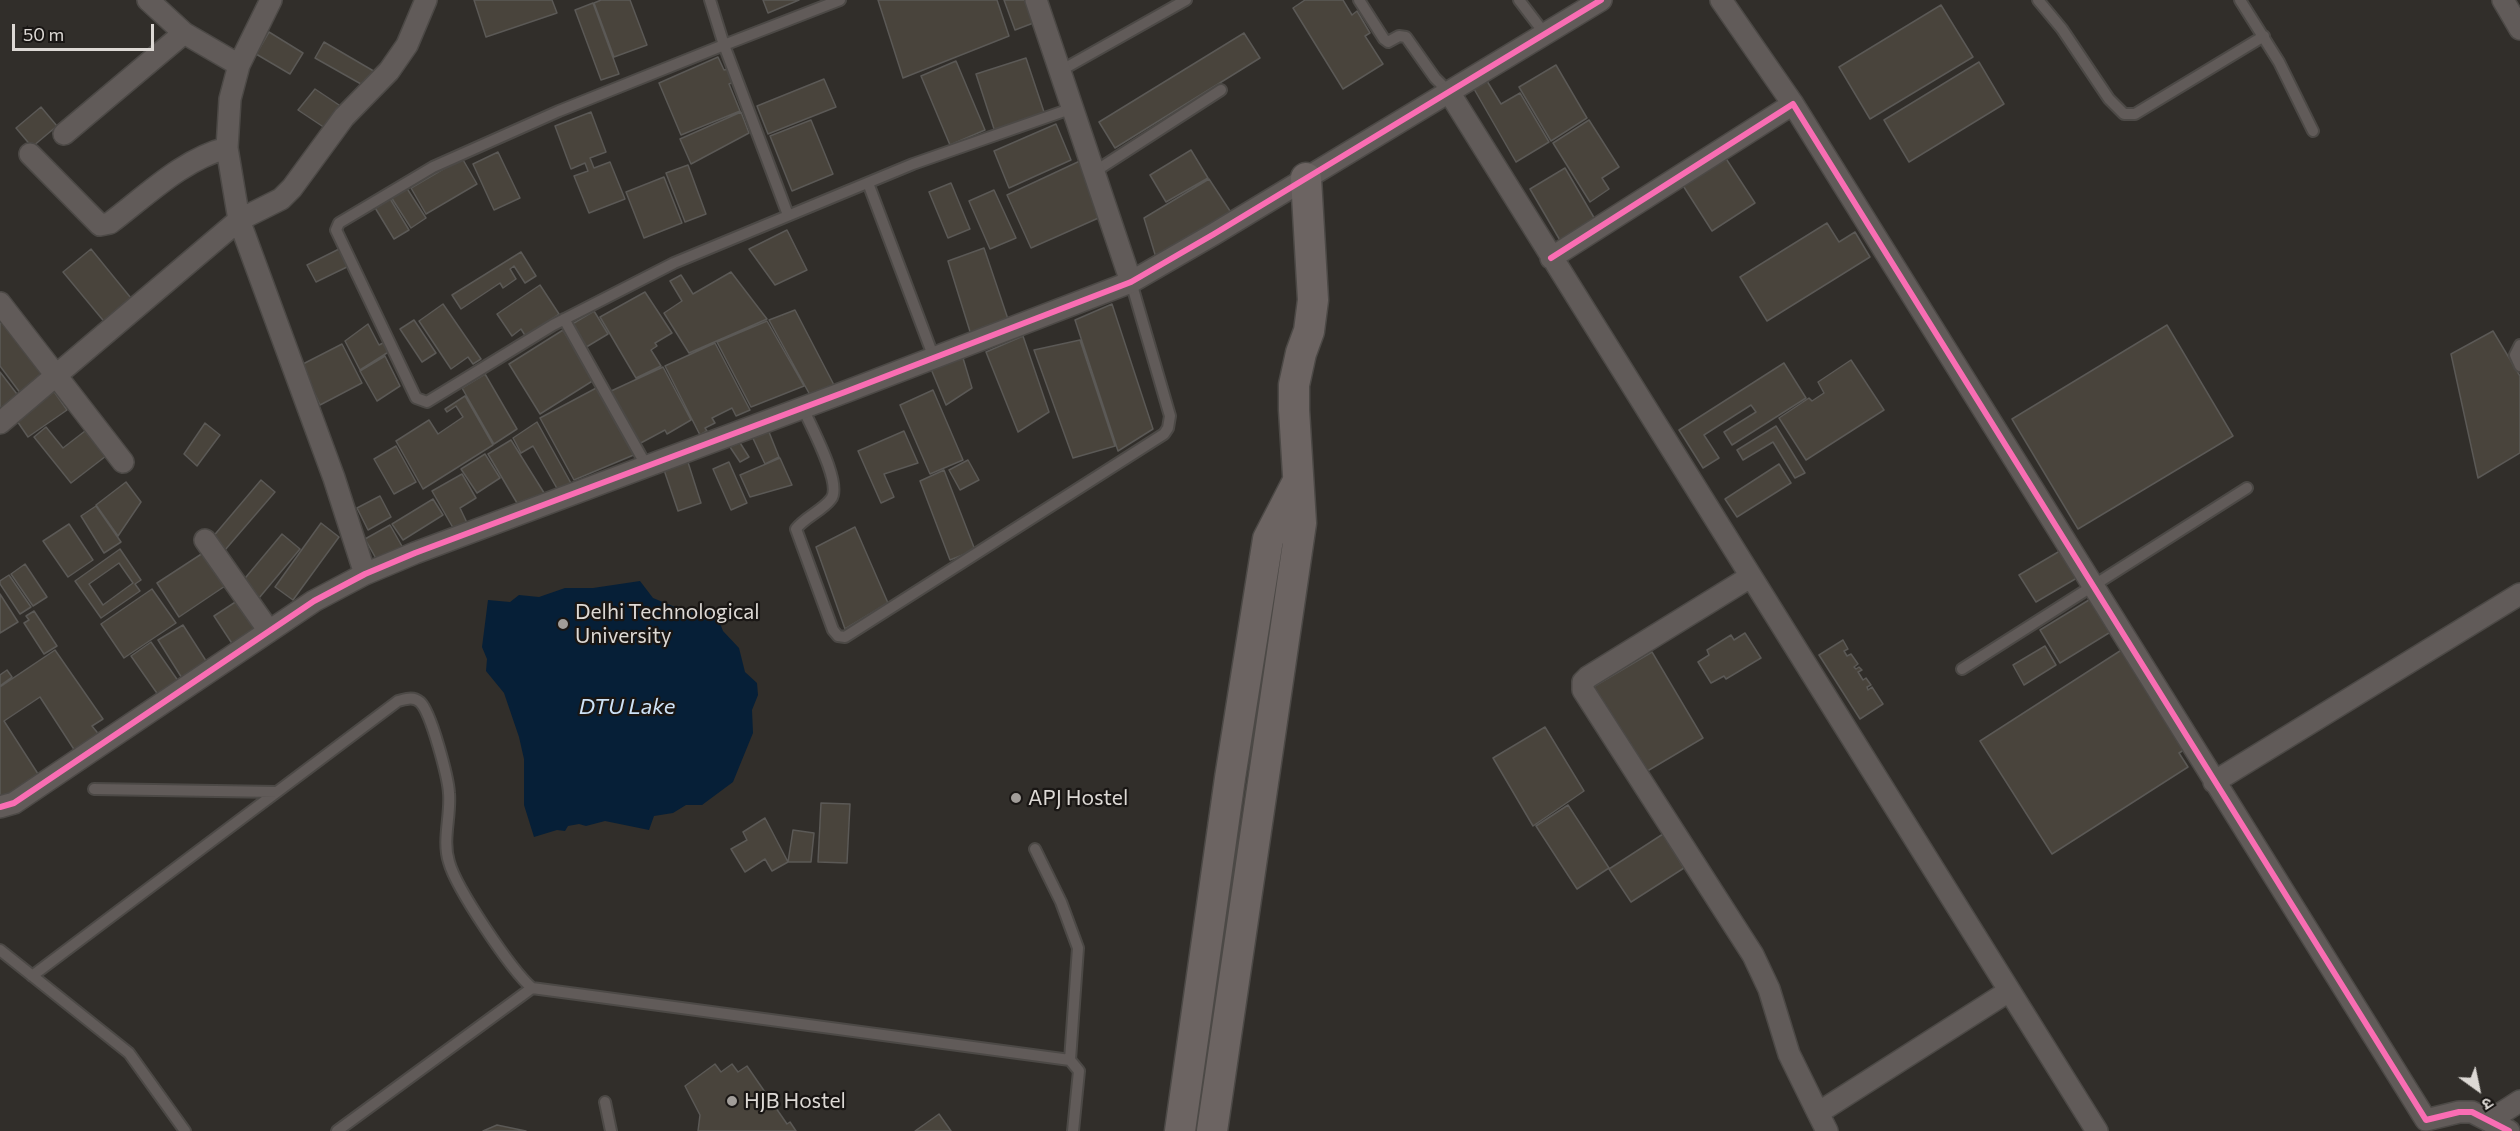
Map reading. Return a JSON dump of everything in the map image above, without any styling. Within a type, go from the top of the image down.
[{"type":"street","points":[[148,0],[184,33],[239,65]]},
{"type":"street","points":[[271,0],[239,65],[230,99],[227,148],[239,220],[334,478],[365,574]]},
{"type":"street","points":[[0,423],[239,220],[281,199],[292,188],[344,117],[389,71],[407,45],[426,0]]},
{"type":"street","points":[[1036,0],[1131,282]]},
{"type":"street","points":[[0,807],[14,803],[314,601],[365,574],[1131,282],[1601,0]]},
{"type":"street","points":[[1721,0],[1793,105],[2094,585],[2214,782],[2432,1123],[2459,1113],[2472,1112],[2509,1131]]},
{"type":"street","points":[[2503,0],[2520,29]]},
{"type":"street","points":[[64,134],[184,33]]},
{"type":"street","points":[[1449,92],[2097,1131]]},
{"type":"street","points":[[1551,258],[1793,105]]},
{"type":"street","points":[[30,154],[100,225],[110,222],[208,152],[227,148]]},
{"type":"street","points":[[1212,1131],[1301,523],[1294,385],[1301,353],[1309,331],[1313,300],[1306,178]]},
{"type":"street","points":[[0,303],[123,462]]},
{"type":"street","points":[[1180,1131],[1230,778],[1268,539],[1298,481]]},
{"type":"street","points":[[205,540],[269,631]]},
{"type":"street","points":[[1750,577],[1588,677],[1583,682],[1583,690],[1753,955],[1769,989],[1789,1054],[1822,1122],[2009,991]]},
{"type":"street","points":[[2214,782],[2520,594]]},
{"type":"street","points":[[2489,1121],[2520,1101]]},
{"type":"lane","points":[[710,0],[724,45],[788,215]]},
{"type":"lane","points":[[840,0],[558,111],[443,162],[385,193],[337,226],[338,233],[416,398],[427,402],[433,399],[564,319],[674,263],[913,164],[1073,108]]},
{"type":"lane","points":[[1060,71],[1186,0]]},
{"type":"lane","points":[[1359,0],[1384,39],[1388,42],[1399,36],[1406,38],[1435,78],[1449,92]]},
{"type":"lane","points":[[1519,0],[1545,34]]},
{"type":"lane","points":[[2038,0],[2062,29],[2109,99],[2124,114],[2134,114],[2264,36]]},
{"type":"lane","points":[[2240,0],[2264,36],[2313,131]]},
{"type":"lane","points":[[1095,172],[1221,90]]},
{"type":"lane","points":[[868,183],[934,358]]},
{"type":"lane","points":[[803,408],[832,474],[835,492],[831,499],[796,529],[833,630],[838,636],[845,637],[1164,434],[1168,428],[1170,416],[1131,282]]},
{"type":"lane","points":[[564,319],[646,465]]},
{"type":"lane","points":[[2520,345],[2514,355],[2520,366]]},
{"type":"lane","points":[[1962,669],[2247,488]]},
{"type":"lane","points":[[32,976],[399,701],[410,697],[420,701],[426,711],[446,773],[449,794],[446,847],[449,862],[457,881],[514,971],[532,988],[1070,1060],[1079,1071],[1073,1131]]},
{"type":"lane","points":[[94,789],[277,792]]},
{"type":"lane","points":[[1035,849],[1061,902],[1078,948],[1070,1060]]},
{"type":"lane","points":[[0,951],[129,1053],[185,1131]]},
{"type":"lane","points":[[337,1131],[532,988]]},
{"type":"lane","points":[[605,1102],[611,1131]]},
{"type":"water","name":"DTU Lake","points":[[640,581],[653,598],[675,607],[716,613],[723,631],[739,648],[745,672],[757,683],[758,695],[752,710],[753,733],[733,782],[702,805],[686,805],[673,813],[654,816],[649,830],[605,821],[586,826],[579,824],[568,826],[565,831],[557,830],[534,837],[524,805],[524,759],[519,737],[504,693],[486,671],[487,659],[482,647],[488,600],[510,602],[519,595],[539,597],[565,588],[593,588]]},
{"type":"building","points":[[474,0],[552,0],[557,13],[486,37]]},
{"type":"building","points":[[601,0],[630,0],[647,45],[614,57],[594,3]]},
{"type":"building","points":[[763,0],[799,0],[768,13]]},
{"type":"building","points":[[878,0],[997,0],[1009,36],[903,78]]},
{"type":"building","points":[[1004,0],[1027,0],[1036,22],[1015,30]]},
{"type":"building","points":[[1305,0],[1343,0],[1352,15],[1357,11],[1370,33],[1365,36],[1383,64],[1343,89],[1293,8]]},
{"type":"building","points":[[593,3],[619,74],[601,80],[575,10]]},
{"type":"building","points":[[1941,5],[1973,57],[1870,119],[1839,67]]},
{"type":"building","points":[[269,32],[303,53],[290,74],[256,54]]},
{"type":"building","points":[[1244,33],[1260,58],[1115,148],[1099,122]]},
{"type":"building","points":[[324,42],[377,73],[368,88],[315,58]]},
{"type":"building","points":[[718,57],[724,70],[729,69],[734,82],[729,84],[740,111],[681,135],[659,83]]},
{"type":"building","points":[[1026,58],[1045,115],[995,132],[976,74]]},
{"type":"building","points":[[956,61],[985,130],[950,145],[921,76]]},
{"type":"building","points":[[1979,62],[2004,104],[1909,162],[1884,120]]},
{"type":"building","points":[[1556,65],[1587,118],[1551,141],[1519,87]]},
{"type":"building","points":[[824,79],[836,107],[768,134],[757,106]]},
{"type":"building","points":[[1487,81],[1501,104],[1520,93],[1549,142],[1516,162],[1474,89]]},
{"type":"building","points":[[315,89],[342,107],[325,128],[298,110]]},
{"type":"building","points":[[41,107],[57,126],[32,147],[16,128]]},
{"type":"building","points":[[591,112],[606,152],[590,158],[594,168],[610,162],[625,199],[589,213],[574,176],[588,171],[585,163],[571,169],[555,126]]},
{"type":"building","points":[[741,112],[749,133],[691,164],[680,139]]},
{"type":"building","points":[[811,120],[833,174],[792,191],[770,136]]},
{"type":"building","points":[[1589,120],[1619,167],[1602,178],[1609,189],[1590,202],[1553,143]]},
{"type":"building","points":[[1056,124],[1071,160],[1009,188],[994,151]]},
{"type":"building","points":[[1191,150],[1208,178],[1166,202],[1150,175]]},
{"type":"building","points":[[498,152],[520,198],[494,210],[473,164]]},
{"type":"building","points":[[1725,157],[1755,203],[1712,231],[1682,184]]},
{"type":"building","points":[[462,158],[477,184],[426,214],[411,188]]},
{"type":"building","points":[[1082,160],[1103,216],[1031,248],[1007,195]]},
{"type":"building","points":[[688,165],[706,214],[685,222],[666,173]]},
{"type":"building","points":[[1565,168],[1596,221],[1561,242],[1530,189]]},
{"type":"building","points":[[664,177],[682,223],[644,238],[626,192]]},
{"type":"building","points":[[1209,179],[1232,214],[1157,261],[1144,218]]},
{"type":"building","points":[[951,183],[970,229],[948,238],[929,192]]},
{"type":"building","points":[[406,187],[426,218],[411,228],[391,197]]},
{"type":"building","points":[[994,190],[1016,238],[990,249],[969,201]]},
{"type":"building","points":[[389,197],[409,230],[394,239],[374,206]]},
{"type":"building","points":[[1827,223],[1839,242],[1855,232],[1870,257],[1767,321],[1740,277]]},
{"type":"building","points":[[787,230],[807,270],[775,285],[749,249]]},
{"type":"building","points":[[341,248],[349,266],[316,282],[307,265]]},
{"type":"building","points":[[984,248],[1010,325],[998,329],[995,323],[981,328],[983,335],[972,338],[948,261]]},
{"type":"building","points":[[91,249],[135,303],[107,325],[63,272]]},
{"type":"building","points":[[521,252],[536,276],[525,283],[514,266],[510,269],[516,279],[503,288],[500,283],[461,309],[452,295]]},
{"type":"building","points":[[731,272],[767,319],[689,353],[664,313],[682,301],[670,281],[681,275],[693,294]]},
{"type":"building","points":[[540,285],[559,314],[526,337],[521,329],[512,336],[497,314]]},
{"type":"building","points":[[645,292],[672,333],[655,343],[657,346],[651,350],[661,366],[636,378],[600,317]]},
{"type":"building","points":[[443,304],[481,359],[473,364],[468,357],[451,369],[419,321]]},
{"type":"building","points":[[1112,304],[1153,429],[1118,451],[1075,320]]},
{"type":"building","points":[[795,310],[834,385],[810,395],[769,320]]},
{"type":"building","points":[[594,311],[608,334],[583,349],[569,326]]},
{"type":"building","points":[[6,318],[48,376],[24,398],[0,366],[0,324]]},
{"type":"building","points":[[414,320],[436,353],[422,362],[400,329]]},
{"type":"building","points":[[767,321],[804,386],[751,407],[717,342]]},
{"type":"building","points":[[368,324],[379,345],[385,342],[390,351],[360,370],[345,341]]},
{"type":"building","points":[[2167,325],[2233,436],[2078,529],[2012,419]]},
{"type":"building","points":[[563,330],[594,380],[540,414],[509,364]]},
{"type":"building","points":[[2493,331],[2520,376],[2520,453],[2478,478],[2451,354]]},
{"type":"building","points":[[1023,336],[1049,412],[1018,432],[986,352]]},
{"type":"building","points":[[1080,340],[1115,446],[1073,458],[1034,350]]},
{"type":"building","points":[[715,343],[750,410],[736,416],[732,408],[712,418],[715,423],[705,428],[707,431],[700,435],[665,366]]},
{"type":"building","points":[[342,344],[362,383],[320,405],[301,365]]},
{"type":"building","points":[[385,356],[400,386],[377,401],[360,371]]},
{"type":"building","points":[[963,358],[972,388],[946,405],[931,369]]},
{"type":"building","points":[[1851,360],[1884,410],[1806,460],[1779,418],[1809,398],[1812,401],[1824,393],[1818,382]]},
{"type":"building","points":[[1784,363],[1806,398],[1732,445],[1724,432],[1756,412],[1751,405],[1704,435],[1719,458],[1703,468],[1679,430]]},
{"type":"building","points":[[663,367],[691,420],[667,434],[665,430],[637,445],[609,392]]},
{"type":"building","points":[[0,372],[20,398],[0,414]]},
{"type":"building","points":[[485,374],[517,429],[494,444],[462,388]]},
{"type":"building","points":[[600,386],[636,454],[574,480],[540,418]]},
{"type":"building","points":[[53,390],[67,410],[28,437],[15,418]]},
{"type":"building","points":[[933,390],[963,460],[930,474],[900,405]]},
{"type":"building","points":[[465,396],[493,445],[423,489],[396,441],[429,420],[438,434],[463,417],[456,406],[447,412],[445,409]]},
{"type":"building","points":[[537,422],[572,485],[559,492],[533,446],[521,453],[513,438]]},
{"type":"building","points":[[205,423],[220,435],[197,466],[184,454]]},
{"type":"building","points":[[1776,426],[1805,473],[1795,478],[1773,442],[1743,460],[1737,450]]},
{"type":"building","points":[[46,427],[63,448],[85,431],[106,456],[71,483],[34,437]]},
{"type":"building","points":[[767,427],[779,457],[765,464],[750,432]]},
{"type":"building","points":[[904,431],[918,463],[884,474],[894,497],[881,503],[858,451]]},
{"type":"building","points":[[737,438],[749,457],[740,462],[728,444]]},
{"type":"building","points":[[511,440],[546,496],[517,503],[488,454]]},
{"type":"building","points":[[396,446],[416,482],[394,494],[374,459]]},
{"type":"building","points":[[485,454],[500,478],[477,493],[461,469]]},
{"type":"building","points":[[686,456],[701,503],[678,511],[662,464]]},
{"type":"building","points":[[780,458],[792,485],[750,497],[740,475]]},
{"type":"building","points":[[968,460],[979,480],[960,490],[949,470]]},
{"type":"building","points":[[729,462],[747,503],[731,510],[713,469]]},
{"type":"building","points":[[1779,464],[1791,483],[1737,517],[1725,499]]},
{"type":"building","points":[[944,470],[975,550],[950,560],[920,481]]},
{"type":"building","points":[[462,474],[476,498],[460,508],[469,527],[456,533],[432,491]]},
{"type":"building","points":[[261,480],[275,492],[225,550],[211,539]]},
{"type":"building","points":[[126,482],[141,502],[118,536],[96,505]]},
{"type":"building","points":[[380,496],[391,517],[368,530],[357,508]]},
{"type":"building","points":[[433,499],[443,515],[403,540],[392,524]]},
{"type":"building","points":[[96,506],[121,542],[104,553],[81,516]]},
{"type":"building","points":[[321,523],[339,537],[293,600],[275,587]]},
{"type":"building","points":[[69,524],[93,560],[68,577],[43,541]]},
{"type":"building","points":[[390,525],[403,548],[378,562],[365,539]]},
{"type":"building","points":[[855,527],[888,603],[845,629],[816,547]]},
{"type":"building","points":[[282,534],[300,549],[259,598],[241,583]]},
{"type":"building","points":[[2065,548],[2082,575],[2036,602],[2019,575]]},
{"type":"building","points":[[120,549],[141,580],[135,584],[140,591],[101,618],[75,581]],"holes":[[[119,563],[133,583],[103,605],[89,584]]]},
{"type":"building","points":[[206,551],[228,584],[179,617],[157,583]]},
{"type":"building","points":[[25,564],[47,597],[33,606],[11,574]]},
{"type":"building","points":[[9,575],[31,607],[20,614],[0,584],[0,581]]},
{"type":"building","points":[[152,589],[176,623],[124,658],[101,624]]},
{"type":"building","points":[[0,594],[18,622],[0,633]]},
{"type":"building","points":[[2097,595],[2117,628],[2060,663],[2040,630]]},
{"type":"building","points":[[240,599],[261,631],[235,648],[214,616]]},
{"type":"building","points":[[34,611],[57,646],[44,654],[24,623],[29,620],[26,616]]},
{"type":"building","points":[[183,625],[210,667],[185,683],[158,640]]},
{"type":"building","points":[[1745,633],[1761,658],[1726,679],[1724,676],[1711,683],[1698,662],[1709,655],[1707,650],[1731,635],[1734,640]]},
{"type":"building","points":[[1843,640],[1848,649],[1844,651],[1847,656],[1851,654],[1858,664],[1854,667],[1862,670],[1858,672],[1863,680],[1866,678],[1871,685],[1867,687],[1868,690],[1872,687],[1883,704],[1860,719],[1819,655]]},
{"type":"building","points":[[151,642],[181,685],[161,699],[131,656]]},
{"type":"building","points":[[2045,646],[2056,665],[2024,685],[2013,665]]},
{"type":"building","points":[[2123,649],[2190,746],[2179,753],[2188,767],[2052,854],[1980,741]]},
{"type":"building","points":[[55,650],[103,719],[92,726],[101,737],[77,754],[40,697],[4,721],[40,777],[0,799],[0,687]]},
{"type":"building","points":[[1652,652],[1703,738],[1644,773],[1593,687]]},
{"type":"building","points":[[7,670],[12,677],[0,686],[0,675]]},
{"type":"building","points":[[1545,727],[1584,791],[1533,826],[1493,758]]},
{"type":"building","points":[[821,803],[850,804],[847,863],[818,862]]},
{"type":"building","points":[[1568,805],[1609,868],[1577,889],[1536,826]]},
{"type":"building","points":[[765,818],[788,862],[772,871],[765,859],[745,872],[731,849],[747,840],[743,832]]},
{"type":"building","points":[[793,830],[814,833],[811,862],[788,862]]},
{"type":"building","points":[[1663,834],[1684,868],[1631,902],[1609,869]]},
{"type":"building","name":"HJB Hostel","points":[[715,1064],[721,1072],[732,1064],[738,1072],[747,1066],[787,1124],[790,1122],[796,1131],[698,1131],[700,1115],[685,1086]]},
{"type":"building","points":[[939,1114],[951,1131],[915,1131]]},
{"type":"building","points":[[497,1125],[526,1131],[483,1131]]},
{"type":"cycle path","points":[[0,807],[14,803],[314,601],[365,574],[415,553],[1131,282],[1601,0]]},
{"type":"cycle path","points":[[1551,258],[1793,104],[2426,1120],[2459,1112],[2472,1112],[2509,1131]]},
{"type":"place","name":"Delhi Technological University","points":[[563,624]]},
{"type":"place","name":"APJ Hostel","points":[[1016,798]]},
{"type":"place","name":"HJB Hostel","points":[[732,1101]]}]
